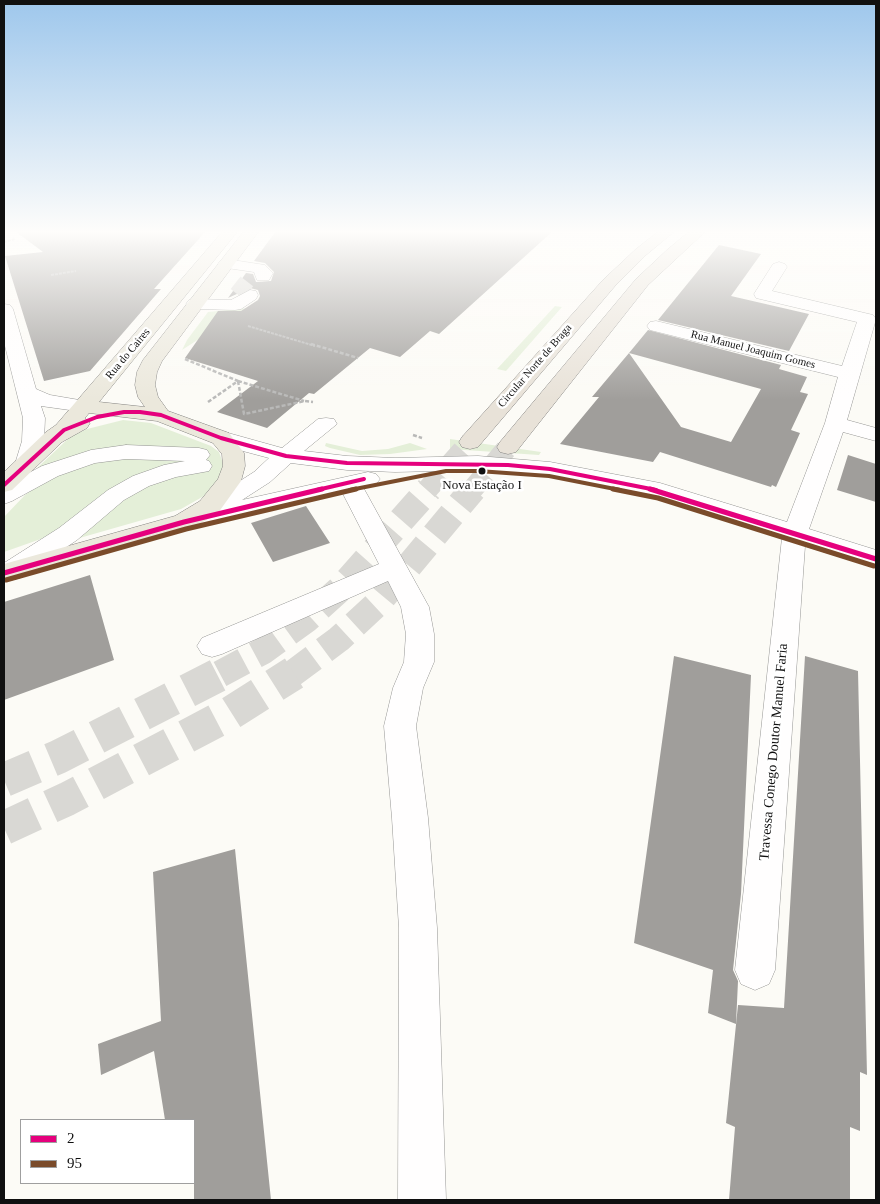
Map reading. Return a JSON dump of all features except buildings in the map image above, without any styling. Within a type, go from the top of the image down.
[{"type":"highway","name":"Circular Norte de Braga","points":[[470,442],[604,287]]},
{"type":"highway","points":[[508,447],[638,287]]},
{"type":"main road","name":"Rua do Caires","points":[[64,430],[184,287]]},
{"type":"main road","name":"Rua do Caires","points":[[161,415],[148,397],[145,385],[147,372],[160,349],[208,287]]},
{"type":"main road","points":[[7,572],[184,522],[209,507],[222,493],[233,473],[233,453],[221,438],[161,415],[84,406]]},
{"type":"main road","points":[[4,485],[64,430],[97,417],[124,412],[140,412]]},
{"type":"street","points":[[766,287],[762,294],[867,319],[849,374],[836,424],[795,534]]},
{"type":"street","points":[[195,304],[237,298]]},
{"type":"street","points":[[4,309],[11,362],[28,393],[34,428],[33,440],[26,464]]},
{"type":"street","name":"Rua Manuel Joaquim Gomes","points":[[656,326],[849,374]]},
{"type":"street","points":[[28,393],[46,401],[84,406]]},
{"type":"street","points":[[209,507],[234,495],[262,477],[306,438],[326,424]]},
{"type":"street","points":[[836,424],[876,434]]},
{"type":"street","points":[[221,438],[286,456],[347,464],[508,465],[550,469],[660,491],[876,560]]},
{"type":"street","points":[[4,496],[50,471],[91,457],[110,453],[141,452],[203,461],[158,474],[134,484],[116,495],[68,534],[7,572]]},
{"type":"street","points":[[184,522],[349,483],[445,464]]},
{"type":"street","points":[[349,483],[415,607],[420,634],[419,662],[408,688],[400,726],[410,818],[418,928],[422,1200]]},
{"type":"street","name":"Travessa Conego Doutor Manuel Faria","points":[[755,970],[792,549],[795,534]]},
{"type":"street","points":[[212,646],[394,568]]},
{"type":"path","points":[[240,323],[358,358]]},
{"type":"path","points":[[178,356],[238,381],[306,401],[320,402]]},
{"type":"path","points":[[208,402],[238,381],[242,376]]},
{"type":"path","points":[[238,381],[244,414],[306,401]]},
{"type":"green space","points":[[555,306],[562,307],[506,371],[497,369]]},
{"type":"green space","points":[[247,308],[182,350],[187,340],[208,312]]},
{"type":"green space","points":[[123,420],[151,423],[211,446],[219,452],[224,466],[215,486],[204,496],[181,509],[69,541],[127,494],[165,478],[199,472],[207,450],[160,447],[34,471],[71,436],[87,429]]},
{"type":"green space","points":[[450,439],[541,452],[539,455],[450,449]]},
{"type":"green space","points":[[326,443],[362,451],[388,449],[410,443],[427,449],[390,454],[360,455],[330,448],[325,446]]},
{"type":"green space","points":[[110,458],[193,460],[55,534],[4,552],[4,517],[25,495],[46,479]]},
{"type":"tunnel","points":[[237,294],[242,287]]},
{"type":"tunnel","points":[[427,490],[470,442]]},
{"type":"tunnel","points":[[472,490],[508,447]]},
{"type":"tunnel","points":[[220,674],[263,651],[307,619],[342,587],[429,489]]},
{"type":"tunnel","points":[[292,674],[339,639],[378,603],[473,489]]},
{"type":"tunnel","points":[[4,780],[58,757],[222,673]]},
{"type":"tunnel","points":[[4,828],[67,799],[229,714],[294,673]]},
{"type":"transit line","name":"2","points":[[4,485],[64,430],[97,417],[124,412],[140,412],[161,415],[221,438],[286,456],[347,463],[508,465],[550,469],[597,478],[660,491],[876,559]]},
{"type":"transit line","name":"95","points":[[6,580],[186,529],[351,490],[446,471],[478,471],[549,476],[658,498],[874,566]]},
{"type":"transit line","name":"2","points":[[4,573],[184,522],[364,479]]},
{"type":"place","name":"Nova Estação I","points":[[482,471]]}]
